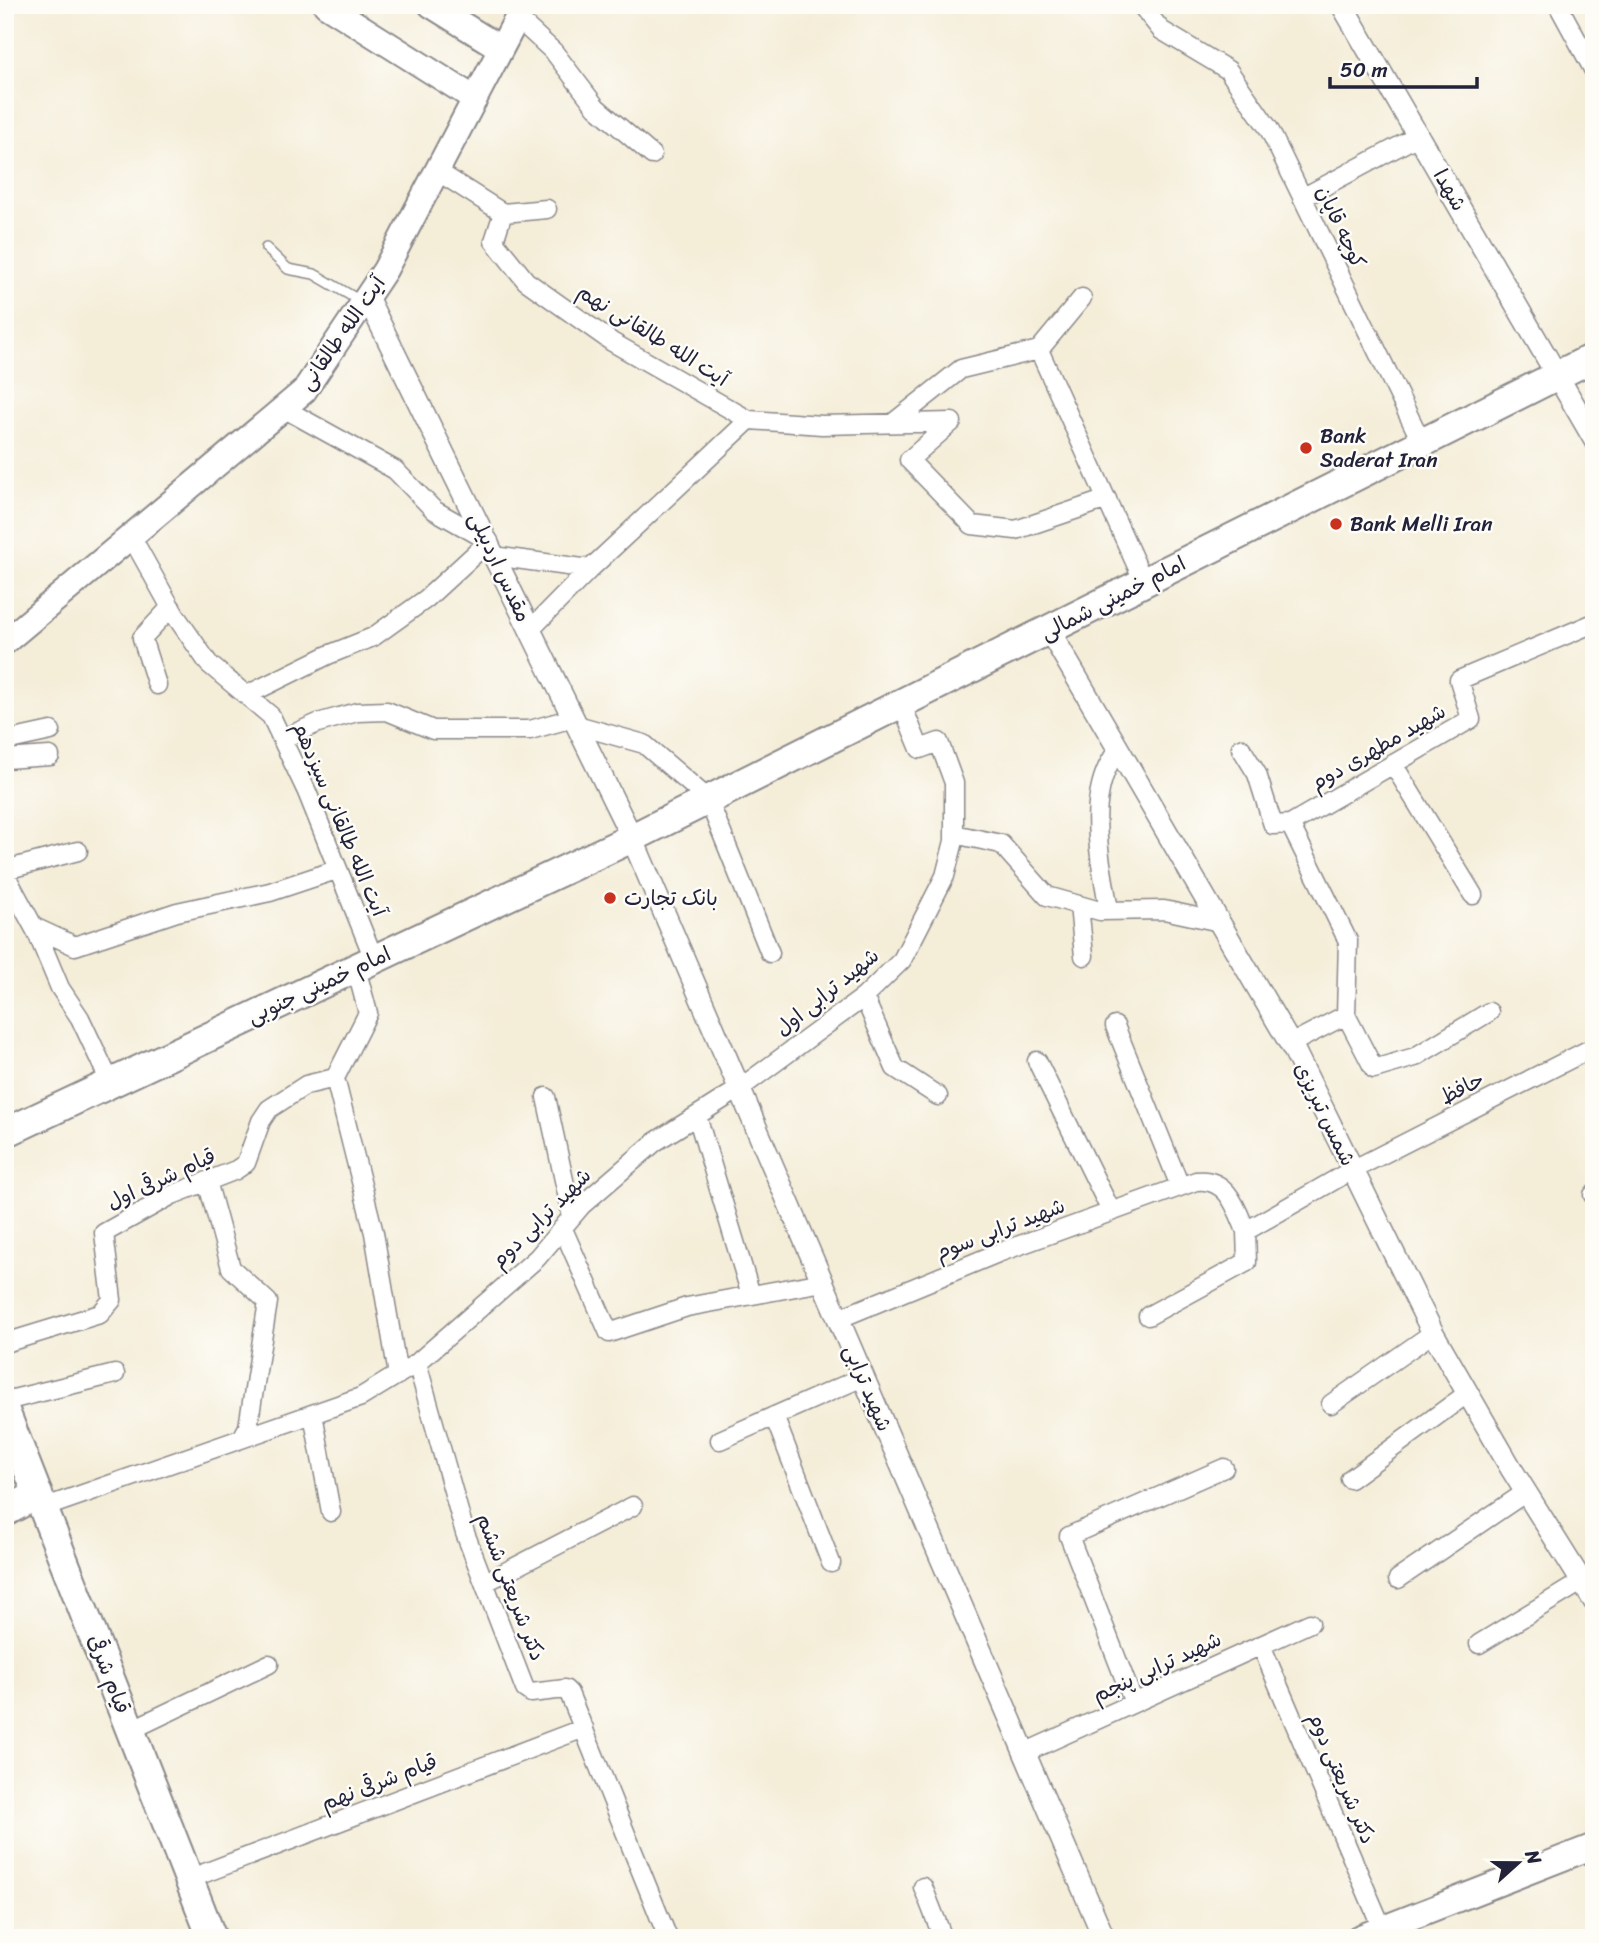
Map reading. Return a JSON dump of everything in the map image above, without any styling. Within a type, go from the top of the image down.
[{"type":"main road","points":[[326,5],[474,99]]},
{"type":"main road","points":[[431,5],[500,48]]},
{"type":"main road","name":"آیت الله طالقانی","points":[[5,642],[304,391],[385,270],[521,12]]},
{"type":"main road","name":"امام خمینی شمالی","points":[[632,838],[1594,358]]},
{"type":"main road","name":"امام خمینی جنوبی","points":[[5,1133],[632,838]]},
{"type":"main road","name":"قیام شرقی","points":[[5,1411],[212,1938]]},
{"type":"main road","points":[[5,1511],[41,1501]]},
{"type":"main road","points":[[1358,1938],[1594,1846]]},
{"type":"street","name":"کوچه قاپان","points":[[1141,5],[1161,30],[1195,53],[1211,58],[1228,70],[1244,90],[1269,129],[1422,443]]},
{"type":"street","name":"شهدا","points":[[1342,5],[1594,439]]},
{"type":"street","points":[[1558,5],[1589,51],[1594,71]]},
{"type":"street","points":[[521,12],[596,107],[652,155]]},
{"type":"street","points":[[1302,198],[1418,136]]},
{"type":"street","points":[[437,171],[503,213],[547,209]]},
{"type":"street","name":"آیت الله طالقانی نهم","points":[[503,213],[494,241],[526,281],[612,342],[749,420]]},
{"type":"street","points":[[893,424],[961,369],[1039,350],[1082,298]]},
{"type":"street","name":"مقدس اردبیلی","points":[[365,300],[491,549],[632,838]]},
{"type":"street","points":[[1039,350],[1144,582]]},
{"type":"street","points":[[283,408],[395,470],[434,510],[491,549],[590,569]]},
{"type":"street","points":[[530,631],[590,569],[749,420],[822,425],[952,422],[909,460],[972,525],[1016,530],[1107,499]]},
{"type":"street","name":"آیت الله طالقانی سیزدهم","points":[[131,536],[171,607],[209,664],[271,716],[284,738],[336,870],[365,964],[368,1013],[335,1078]]},
{"type":"street","points":[[249,695],[328,655],[373,637],[491,549]]},
{"type":"street","points":[[156,685],[142,638],[171,607]]},
{"type":"street","name":"شهید مطهری دوم","points":[[1290,824],[1471,719],[1459,680],[1594,623]]},
{"type":"street","name":"شمس تبریزی","points":[[1049,630],[1290,1044],[1433,1333],[1526,1492],[1594,1601]]},
{"type":"street","name":"شهید ترابی اول","points":[[739,1089],[864,997],[902,960],[945,876],[954,834],[954,783],[939,742],[920,749],[901,704]]},
{"type":"street","points":[[284,738],[318,723],[356,712],[387,711],[433,730],[530,730],[575,722],[644,744],[709,799],[770,953]]},
{"type":"street","points":[[5,741],[51,731]]},
{"type":"street","points":[[1241,748],[1257,775],[1273,825],[1290,824],[1348,941],[1346,1015],[1374,1069],[1415,1057],[1489,1012]]},
{"type":"street","points":[[1109,911],[1101,857],[1098,798],[1107,764],[1118,750]]},
{"type":"street","points":[[5,759],[50,756]]},
{"type":"street","points":[[1393,764],[1473,895]]},
{"type":"street","points":[[954,834],[1001,844],[1047,896],[1109,911],[1164,910],[1220,922]]},
{"type":"street","name":"شهید ترابی","points":[[632,838],[1104,1938]]},
{"type":"street","points":[[78,851],[5,872],[34,927],[60,988],[79,1018],[111,1084]]},
{"type":"street","points":[[34,927],[75,946],[177,912],[270,892],[336,870]]},
{"type":"street","points":[[1079,905],[1084,956]]},
{"type":"street","points":[[864,997],[895,1068],[938,1096]]},
{"type":"street","points":[[1290,1044],[1346,1015]]},
{"type":"street","points":[[1115,1026],[1180,1186]]},
{"type":"street","name":"حافظ","points":[[1246,1231],[1352,1170],[1593,1049]]},
{"type":"street","points":[[1037,1061],[1111,1211]]},
{"type":"street","points":[[335,1078],[374,1233],[398,1375]]},
{"type":"street","name":"قیام شرقی اول","points":[[5,1343],[100,1314],[112,1300],[104,1233],[172,1195],[246,1163],[261,1121],[269,1109],[306,1085],[335,1078]]},
{"type":"street","name":"شهید ترابی دوم","points":[[41,1501],[313,1413],[360,1396],[398,1375],[418,1363],[537,1258],[582,1205],[655,1142],[739,1089]]},
{"type":"street","points":[[546,1097],[567,1223],[609,1333],[687,1307],[822,1282]]},
{"type":"street","points":[[697,1116],[751,1295]]},
{"type":"street","name":"شهید ترابی سوم","points":[[838,1319],[1180,1186],[1209,1180],[1222,1186],[1234,1204],[1246,1231]]},
{"type":"street","points":[[207,1181],[232,1268],[268,1302],[248,1427],[242,1438]]},
{"type":"street","points":[[1147,1316],[1247,1262],[1246,1231]]},
{"type":"street","points":[[1331,1404],[1433,1333]]},
{"type":"street","name":"دکتر شریعتی ششم","points":[[418,1363],[461,1521],[525,1689],[531,1693],[565,1689],[584,1728],[668,1938]]},
{"type":"street","points":[[5,1401],[116,1374]]},
{"type":"street","points":[[720,1440],[863,1377]]},
{"type":"street","points":[[1350,1479],[1468,1393]]},
{"type":"street","points":[[313,1413],[331,1512]]},
{"type":"street","points":[[774,1416],[831,1563]]},
{"type":"street","points":[[1134,1703],[1069,1536],[1224,1468]]},
{"type":"street","points":[[1398,1579],[1526,1492]]},
{"type":"street","points":[[486,1582],[633,1506]]},
{"type":"street","points":[[1479,1644],[1581,1582]]},
{"type":"street","name":"شهید ترابی پنجم","points":[[1024,1753],[1310,1623]]},
{"type":"street","name":"دکتر شریعتی دوم","points":[[1261,1645],[1382,1928]]},
{"type":"street","points":[[131,1730],[269,1664]]},
{"type":"street","name":"قیام شرقی نهم","points":[[189,1879],[584,1728]]},
{"type":"street","points":[[923,1887],[943,1938]]},
{"type":"lane","points":[[266,248],[288,269],[314,274],[365,300]]},
{"type":"place","name":"Bank Saderat Iran","points":[[1306,448]]},
{"type":"place","name":"Bank Melli Iran","points":[[1336,524]]},
{"type":"place","name":"بانک تجارت","points":[[610,898]]}]
